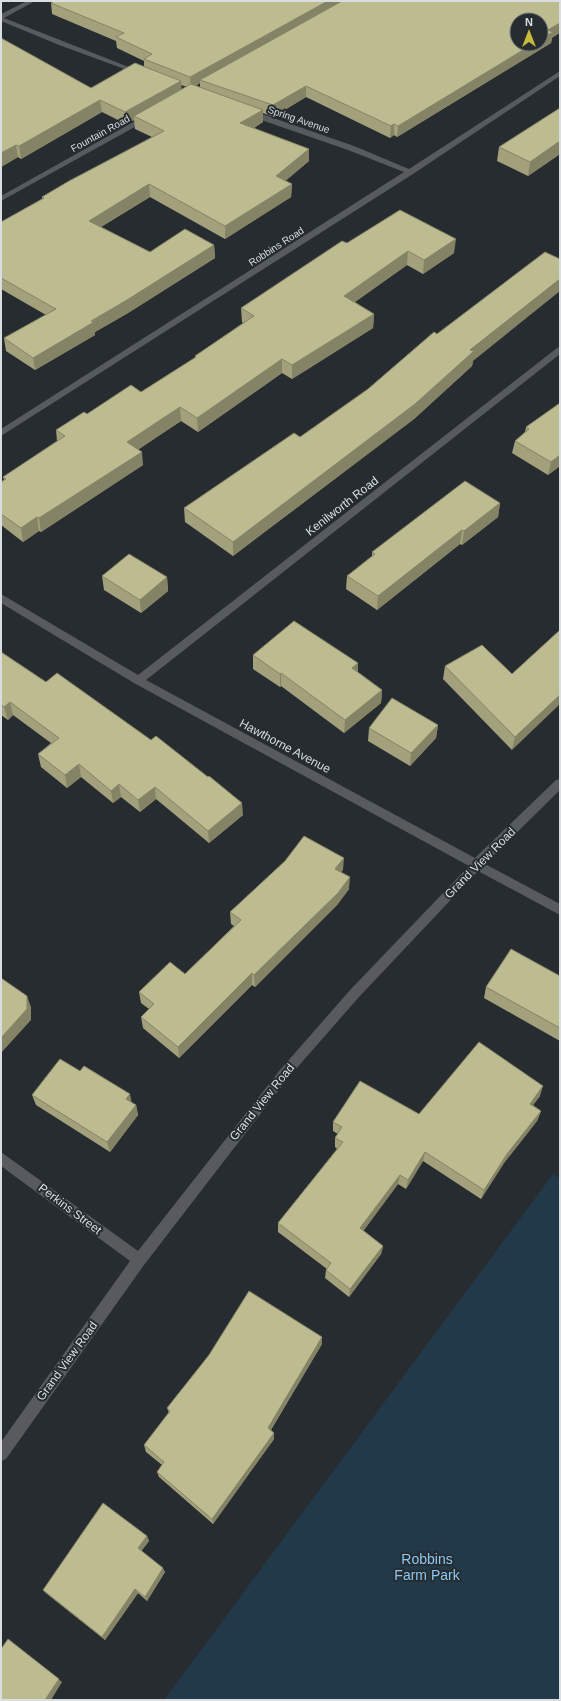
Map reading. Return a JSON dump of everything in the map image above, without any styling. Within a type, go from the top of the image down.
[{"type":"street","points":[[1,18],[32,1]]},
{"type":"street","points":[[1,18],[61,44],[150,77]]},
{"type":"street","name":"Robbins Road","points":[[1,433],[410,172],[560,73]]},
{"type":"street","name":"Spring Avenue","points":[[241,110],[351,148],[410,172]]},
{"type":"street","name":"Fountain Road","points":[[1,199],[151,116]]},
{"type":"street","name":"Kenilworth Road","points":[[138,680],[560,350]]},
{"type":"street","name":"Hawthorne Avenue","points":[[1,598],[138,680],[560,910]]},
{"type":"street","name":"Grand View Road","points":[[1,1454],[139,1260],[284,1074],[355,993],[477,864],[560,782]]},
{"type":"street","name":"Perkins Street","points":[[1,1158],[139,1260]]},
{"type":"green space","name":"Robbins Farm Park","points":[[553,1174],[560,1179],[560,1700],[164,1700]]},
{"type":"building","points":[[54,1],[328,1],[190,77],[144,59],[152,54],[116,37],[124,33],[51,3]]},
{"type":"building","points":[[342,1],[560,1],[560,23],[549,29],[549,12],[509,12],[509,52],[520,52],[398,126],[394,124],[391,126],[306,86],[273,105],[200,80]]},
{"type":"building","points":[[1,38],[91,88],[135,63],[181,81],[125,112],[100,100],[19,146],[16,145],[1,153]]},
{"type":"building","points":[[191,84],[263,110],[240,123],[309,149],[276,176],[292,184],[225,226],[149,184],[89,221],[150,252],[185,229],[214,245],[91,321],[94,322],[33,358],[4,338],[56,309],[1,278],[1,222],[44,198],[42,197],[69,181],[164,131],[134,116]]},
{"type":"building","points":[[560,108],[560,141],[530,162],[499,147]]},
{"type":"building","points":[[400,210],[456,239],[424,260],[408,251],[344,296],[374,314],[292,365],[282,359],[197,418],[180,407],[127,442],[142,452],[21,528],[1,514],[1,482],[6,479],[3,477],[65,436],[56,430],[84,412],[87,414],[131,385],[141,392],[196,357],[195,356],[254,316],[241,308],[342,241],[347,243]]},
{"type":"building","points":[[545,252],[560,259],[560,279],[470,350],[474,351],[415,404],[233,542],[184,508],[294,433],[300,437],[368,389],[434,332],[437,334]]},
{"type":"building","points":[[560,403],[560,455],[551,462],[515,441],[529,429],[526,427]]},
{"type":"building","points":[[465,481],[500,503],[464,531],[462,530],[378,596],[347,576],[375,554],[372,552]]},
{"type":"building","points":[[129,554],[167,577],[140,600],[102,576]]},
{"type":"building","points":[[294,621],[358,663],[352,668],[382,690],[345,720],[281,673],[280,674],[253,655]]},
{"type":"building","points":[[560,630],[560,695],[515,737],[445,666],[482,645],[512,674]]},
{"type":"building","points":[[1,652],[46,682],[57,673],[151,740],[156,736],[242,803],[208,831],[155,787],[138,800],[119,784],[111,791],[79,764],[65,775],[38,754],[59,738],[10,702],[4,707],[1,704]]},
{"type":"building","points":[[392,698],[438,725],[411,753],[369,728]]},
{"type":"building","points":[[304,836],[344,858],[335,869],[350,877],[338,893],[254,975],[252,973],[178,1047],[141,1017],[154,1004],[139,992],[170,962],[185,974],[241,920],[230,912],[285,861]]},
{"type":"building","points":[[511,949],[560,976],[560,1028],[486,987]]},
{"type":"building","points":[[1,978],[27,996],[27,1009],[1,1038]]},
{"type":"building","points":[[479,1042],[543,1086],[530,1104],[541,1111],[507,1154],[484,1190],[425,1152],[408,1180],[400,1175],[360,1228],[383,1246],[350,1289],[326,1270],[331,1263],[278,1223],[343,1142],[335,1138],[342,1127],[333,1122],[360,1081],[419,1114]]},
{"type":"building","points":[[60,1059],[80,1071],[84,1066],[130,1094],[126,1099],[136,1105],[107,1142],[32,1095]]},
{"type":"building","points":[[249,1291],[322,1337],[268,1428],[274,1433],[212,1519],[157,1472],[164,1462],[144,1445],[170,1411],[167,1408],[209,1355]]},
{"type":"building","points":[[103,1503],[147,1536],[138,1548],[163,1568],[145,1597],[135,1589],[102,1637],[43,1590]]},
{"type":"building","points":[[8,1639],[59,1679],[45,1700],[1,1700],[1,1649]]}]
